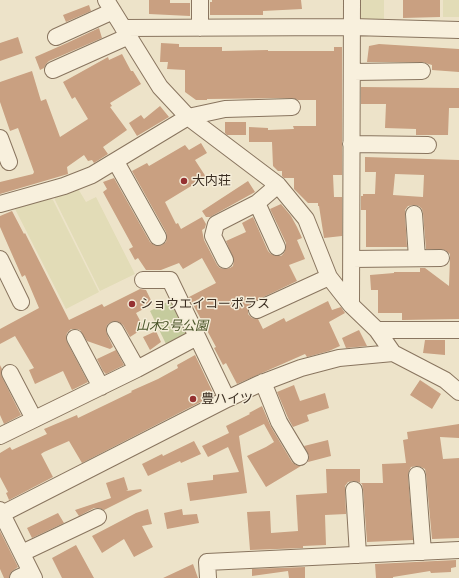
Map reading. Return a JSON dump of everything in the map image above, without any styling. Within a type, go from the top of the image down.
[{"type":"street","points":[[200,0],[200,28]]},
{"type":"street","points":[[351,305],[351,144],[353,72],[352,0]]},
{"type":"street","points":[[56,37],[110,6],[160,86],[188,117],[278,185],[306,219],[329,277],[351,305],[378,330],[393,352],[445,380],[459,392]]},
{"type":"street","points":[[53,70],[126,32],[200,28],[459,30]]},
{"type":"street","points":[[353,72],[422,71]]},
{"type":"street","points":[[0,204],[64,186],[92,175],[116,162],[188,117],[225,109],[292,107]]},
{"type":"street","points":[[0,138],[9,162]]},
{"type":"street","points":[[351,144],[428,145]]},
{"type":"street","points":[[116,162],[158,237]]},
{"type":"street","points":[[225,260],[213,236],[216,224],[257,203],[278,185]]},
{"type":"street","points":[[257,203],[277,247]]},
{"type":"street","points":[[414,214],[417,258]]},
{"type":"street","points":[[352,259],[441,258]]},
{"type":"street","points":[[0,259],[21,302]]},
{"type":"street","points":[[257,310],[329,277]]},
{"type":"street","points":[[143,280],[170,280],[227,398]]},
{"type":"street","points":[[115,330],[137,369]]},
{"type":"street","points":[[378,330],[459,330]]},
{"type":"street","points":[[0,436],[137,369],[197,337]]},
{"type":"street","points":[[75,338],[101,387]]},
{"type":"street","points":[[28,576],[22,553],[1,513],[227,398],[263,382],[301,368],[339,358],[393,352]]},
{"type":"street","points":[[10,373],[34,419]]},
{"type":"street","points":[[263,382],[279,422],[300,457]]},
{"type":"street","points":[[417,475],[423,552]]},
{"type":"street","points":[[354,490],[358,554]]},
{"type":"street","points":[[22,553],[98,517]]},
{"type":"street","points":[[208,578],[207,562],[459,550],[459,554]]},
{"type":"shaded area","points":[[358,0],[384,0],[384,20],[358,20]]},
{"type":"shaded area","points":[[443,0],[459,0],[459,17],[443,17]]},
{"type":"shaded area","points":[[77,187],[86,202],[96,197],[135,274],[100,291],[55,200],[54,194]]},
{"type":"shaded area","points":[[46,196],[53,200],[99,292],[66,309],[13,205]]},
{"type":"green space","name":"山木2号公園","points":[[173,299],[188,327],[187,335],[166,344],[150,311]]},
{"type":"building","points":[[149,0],[170,0],[170,3],[190,3],[190,16],[149,14]]},
{"type":"building","points":[[212,0],[301,0],[302,9],[263,11],[263,15],[210,15],[210,2],[212,2]]},
{"type":"building","points":[[403,0],[440,0],[440,17],[403,18]]},
{"type":"building","points":[[89,5],[91,11],[66,22],[63,15]]},
{"type":"building","points":[[99,28],[102,38],[49,61],[44,68],[40,70],[35,57]]},
{"type":"building","points":[[18,37],[23,53],[0,61],[0,43]]},
{"type":"building","points":[[161,43],[179,44],[179,47],[222,47],[222,51],[334,51],[334,47],[342,47],[342,175],[333,175],[334,197],[342,197],[342,236],[324,238],[318,203],[308,203],[294,189],[294,178],[284,178],[282,176],[282,171],[278,171],[273,166],[272,142],[249,142],[249,127],[268,128],[268,130],[294,129],[293,126],[316,126],[316,100],[298,100],[292,98],[196,100],[185,92],[185,70],[167,69],[168,62],[160,62]]},
{"type":"building","points":[[379,44],[459,49],[459,72],[432,70],[432,65],[422,62],[367,62],[369,46]]},
{"type":"building","points":[[122,54],[131,71],[133,71],[141,84],[110,103],[112,106],[110,107],[127,130],[103,147],[108,154],[94,163],[92,160],[88,161],[84,155],[67,167],[68,174],[0,194],[0,182],[33,174],[34,172],[18,128],[10,131],[0,102],[0,82],[32,71],[41,101],[46,99],[60,137],[88,119],[75,97],[72,99],[63,82],[108,57],[109,60]]},
{"type":"building","points":[[361,87],[459,88],[459,108],[449,108],[448,135],[416,135],[416,129],[385,128],[386,104],[361,104]]},
{"type":"building","points":[[160,106],[169,117],[137,136],[129,123],[141,115],[144,119]]},
{"type":"building","points":[[225,122],[246,122],[246,135],[227,135],[225,133]]},
{"type":"building","points":[[201,143],[207,153],[195,160],[206,177],[165,202],[176,224],[178,223],[181,229],[202,217],[206,224],[205,228],[202,230],[204,240],[217,265],[220,268],[225,269],[233,266],[234,260],[226,241],[246,232],[242,223],[253,217],[268,251],[276,256],[281,256],[284,253],[286,243],[270,209],[281,204],[291,216],[302,238],[297,240],[305,259],[289,265],[297,281],[253,302],[249,305],[248,314],[252,318],[258,319],[263,329],[284,318],[286,322],[328,301],[332,310],[341,307],[345,313],[329,322],[340,346],[329,351],[307,357],[305,354],[237,384],[226,363],[223,365],[214,348],[216,347],[189,297],[216,283],[202,258],[183,269],[179,263],[161,270],[146,270],[138,258],[135,260],[129,249],[133,247],[103,192],[107,189],[103,182],[114,178],[150,242],[158,246],[162,245],[166,242],[166,232],[132,171],[147,163],[149,166],[185,145],[189,150]]},
{"type":"building","points":[[365,157],[459,160],[459,319],[402,320],[402,313],[378,313],[378,290],[371,290],[370,275],[394,272],[420,272],[420,268],[425,268],[449,286],[450,254],[445,250],[426,249],[422,209],[419,206],[414,205],[408,206],[405,210],[407,247],[366,247],[366,210],[361,210],[361,196],[363,196],[363,194],[375,194],[376,172],[365,172]],"holes":[[[395,174],[424,175],[423,197],[393,195]]]},
{"type":"building","points":[[248,181],[255,192],[210,217],[206,217],[202,211]]},
{"type":"building","points":[[12,211],[24,234],[25,233],[69,320],[102,304],[104,307],[140,289],[146,290],[153,304],[136,313],[144,328],[130,337],[123,325],[119,322],[111,322],[107,325],[107,334],[113,347],[110,349],[87,341],[80,330],[71,329],[67,333],[67,342],[88,382],[72,390],[63,371],[35,384],[29,370],[34,368],[15,336],[0,344],[0,329],[39,308],[25,275],[22,277],[0,227],[0,216]]},
{"type":"building","points":[[359,330],[367,346],[346,348],[342,338]]},
{"type":"building","points":[[156,331],[161,342],[150,350],[143,337]]},
{"type":"building","points":[[425,340],[445,340],[445,355],[423,353]]},
{"type":"building","points":[[116,350],[124,365],[106,374],[97,359]]},
{"type":"building","points":[[195,355],[214,395],[82,463],[69,441],[44,452],[41,454],[53,477],[9,500],[6,493],[8,492],[0,477],[0,453],[10,447],[12,450],[47,434],[44,429],[77,415],[78,418],[158,379],[178,368],[177,365]]},
{"type":"building","points":[[0,365],[2,369],[2,377],[21,415],[4,424],[0,415]]},
{"type":"building","points":[[420,380],[441,394],[432,409],[410,395]]},
{"type":"building","points":[[294,385],[300,401],[325,393],[329,408],[307,415],[309,421],[293,427],[277,392]]},
{"type":"building","points":[[262,406],[271,427],[292,462],[301,466],[266,487],[247,456],[274,442],[264,424],[239,436],[247,493],[190,501],[187,483],[213,480],[213,475],[239,472],[228,447],[208,457],[202,446],[229,433],[226,426]]},
{"type":"building","points":[[459,424],[459,438],[440,437],[443,459],[459,458],[459,538],[432,539],[425,469],[417,466],[411,467],[408,475],[413,540],[367,542],[363,489],[362,484],[360,483],[383,483],[382,464],[406,463],[403,440],[408,439],[407,432]]},
{"type":"building","points":[[328,440],[331,456],[308,462],[309,456],[304,446]]},
{"type":"building","points":[[194,441],[201,454],[181,463],[180,461],[148,476],[142,464]]},
{"type":"building","points":[[326,469],[360,469],[360,483],[353,481],[348,482],[345,486],[346,514],[325,515],[326,545],[303,546],[303,548],[250,550],[247,512],[270,511],[271,533],[298,531],[296,495],[327,493]]},
{"type":"building","points":[[124,477],[128,490],[126,491],[141,489],[142,491],[104,510],[94,508],[79,516],[75,510],[111,498],[106,483]]},
{"type":"building","points":[[148,509],[152,524],[142,526],[153,547],[134,557],[124,539],[102,553],[92,536],[136,513]]},
{"type":"building","points":[[182,509],[183,515],[197,514],[199,523],[167,529],[164,513]]},
{"type":"building","points":[[58,513],[64,523],[32,538],[27,528]]},
{"type":"building","points":[[0,531],[18,567],[11,572],[9,578],[4,578],[0,569]]},
{"type":"building","points":[[76,545],[94,578],[62,578],[52,558]]},
{"type":"building","points":[[456,560],[456,567],[451,568],[451,572],[431,573],[430,571],[393,578],[376,578],[375,564]]},
{"type":"building","points":[[193,564],[198,578],[163,578]]},
{"type":"building","points":[[305,567],[305,578],[289,578],[288,571],[252,576],[252,569]]},
{"type":"place","name":"大内荘","points":[[184,181]]},
{"type":"place","name":"ショウエイコーポラス","points":[[132,304]]},
{"type":"place","name":"豊ハイツ","points":[[193,399]]}]
